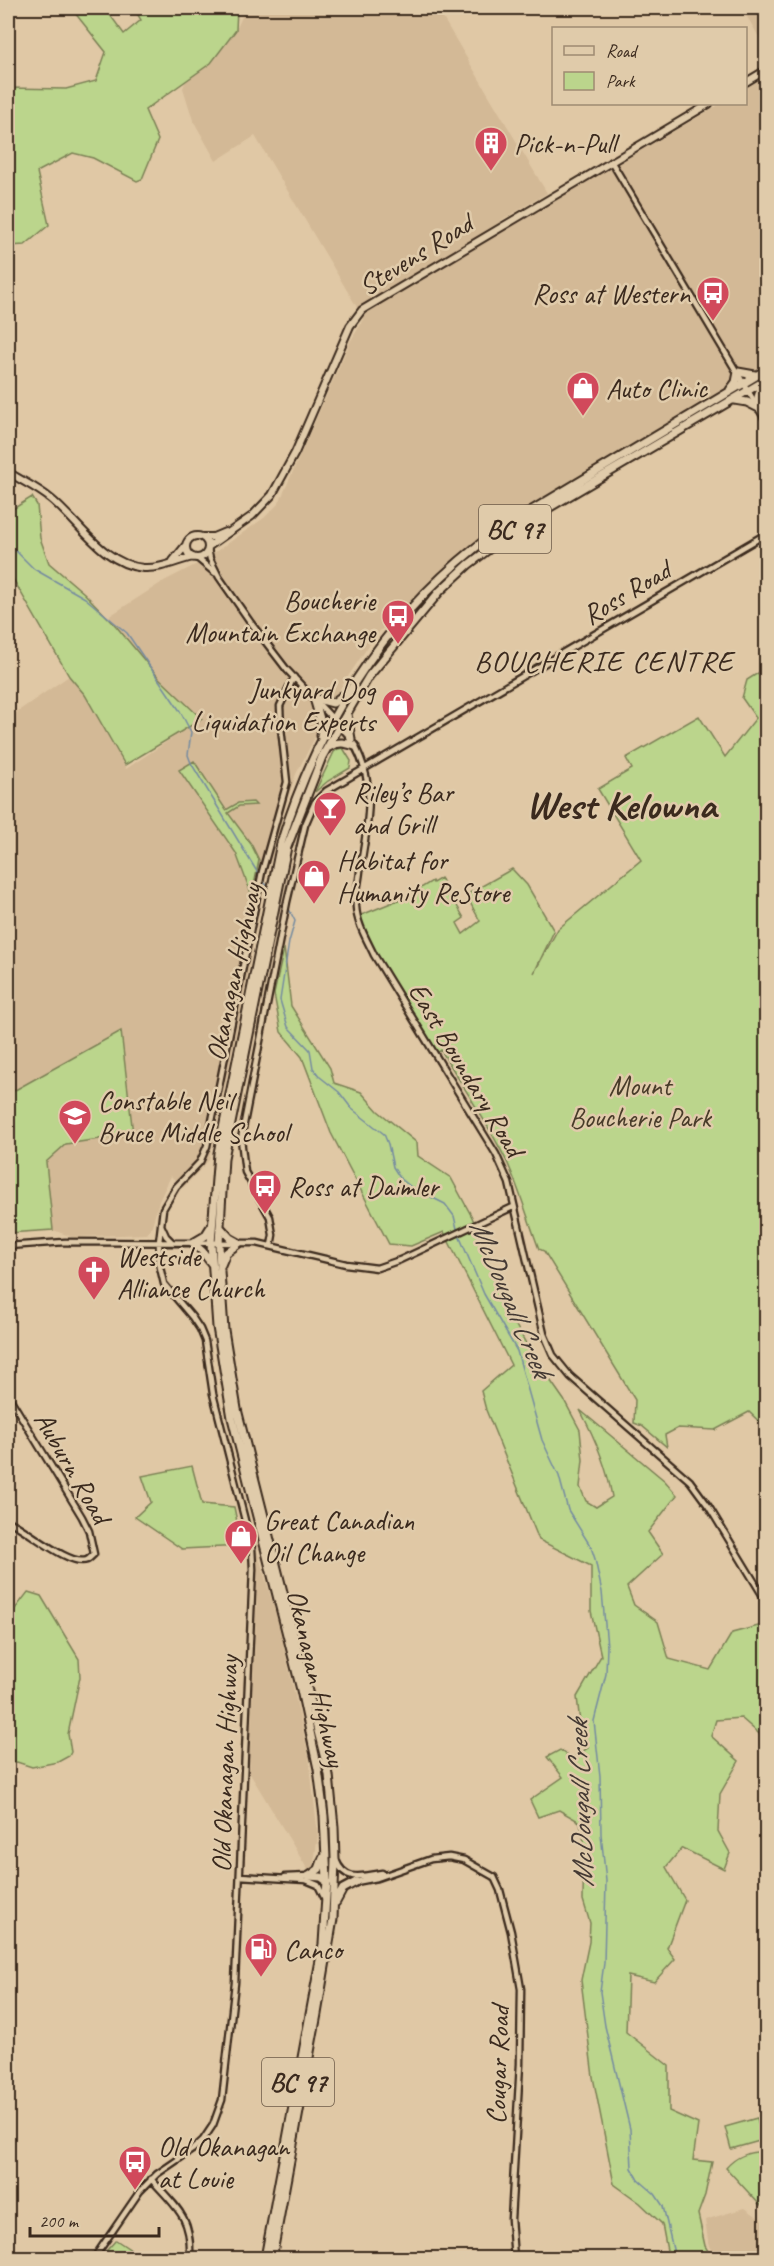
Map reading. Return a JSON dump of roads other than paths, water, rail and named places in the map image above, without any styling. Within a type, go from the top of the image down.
[{"type":"highway","name":"Okanagan Highway","points":[[266,2259],[323,1944],[327,1905],[326,1846],[312,1732],[232,1418],[217,1328],[212,1265],[220,1227],[224,1158],[274,893],[281,843],[294,800],[333,717],[392,630],[429,590],[475,548],[512,522],[766,370]]},
{"type":"highway","points":[[729,392],[736,382],[738,372],[750,376],[758,375]]},
{"type":"highway","points":[[759,408],[758,397],[765,381]]},
{"type":"highway","name":"Okanagan Highway","points":[[272,2259],[322,1990],[333,1919],[336,1881],[329,1775],[237,1409],[224,1330],[220,1271],[212,1223],[218,1153],[274,893],[303,803],[327,748],[369,676],[440,591],[468,565],[523,523],[765,381]]},
{"type":"highway","points":[[732,400],[747,402],[759,408]]},
{"type":"highway","points":[[314,698],[333,703],[353,685]]},
{"type":"highway","points":[[314,698],[322,726],[321,741]]},
{"type":"highway","points":[[347,713],[351,738]]},
{"type":"highway","points":[[327,748],[336,743],[355,746]]},
{"type":"highway","points":[[212,1223],[205,1236],[193,1243],[212,1265]]},
{"type":"highway","points":[[220,1227],[230,1238],[239,1243],[226,1253],[220,1271]]},
{"type":"highway","points":[[309,1876],[319,1869],[326,1846]]},
{"type":"highway","points":[[326,1846],[331,1859],[331,1874],[336,1881],[356,1882]]},
{"type":"highway","points":[[309,1876],[327,1880],[330,1887],[329,1905],[333,1919]]},
{"type":"highway","points":[[333,1919],[340,1893],[356,1882]]},
{"type":"main road","points":[[747,81],[766,70]]},
{"type":"main road","name":"Stevens Road","points":[[208,548],[265,505],[272,495],[296,453],[350,326],[362,310],[707,105]]},
{"type":"main road","points":[[8,472],[48,497],[64,510],[86,536],[124,562],[142,568],[161,567],[204,555],[208,548],[207,542],[202,537],[192,537],[180,555],[170,564]]},
{"type":"main road","name":"Stevens Road","points":[[202,537],[213,537],[236,527]]},
{"type":"main road","points":[[186,545],[187,552],[195,557]]},
{"type":"street","points":[[611,161],[766,421]]},
{"type":"street","name":"Ross Road","points":[[271,1246],[273,1235],[270,1217],[245,1172],[241,1138],[287,902],[305,825],[315,802],[326,791],[366,767],[766,534]]},
{"type":"street","points":[[208,548],[210,560],[219,577],[251,623],[294,677],[351,738],[366,767]]},
{"type":"street","points":[[195,557],[219,577]]},
{"type":"street","name":"Old Okanagan Highway","points":[[94,2259],[140,2191],[203,2140],[213,2125],[222,2100],[235,1983],[252,1548],[213,1394],[205,1341],[192,1317],[164,1284],[159,1263],[160,1222],[163,1209],[170,1196],[200,1162],[207,1146],[261,880],[287,782],[280,728],[280,706],[294,677]]},
{"type":"street","name":"East Boundary Road","points":[[366,767],[369,810],[356,909],[374,955],[496,1154],[508,1183],[544,1334],[553,1355],[570,1376],[690,1481],[709,1507],[766,1601]]},
{"type":"street","points":[[8,1246],[65,1242],[257,1243],[346,1264],[377,1268],[400,1260],[513,1207]]},
{"type":"street","points":[[160,1222],[166,1236],[172,1242]]},
{"type":"street","name":"Auburn Road","points":[[8,1395],[86,1524],[94,1554],[88,1560],[80,1561],[62,1555],[8,1521]]},
{"type":"street","name":"Cougar Road","points":[[388,1873],[431,1859],[449,1857],[464,1860],[495,1876],[500,1890],[511,1932],[521,1989],[520,2064],[512,2219],[514,2259]]},
{"type":"street","points":[[335,1859],[343,1872],[352,1876],[388,1873]]},
{"type":"street","points":[[356,1882],[377,1878],[388,1873]]},
{"type":"street","points":[[240,1876],[313,1882],[323,1894],[327,1905]]},
{"type":"street","points":[[278,1878],[309,1876]]},
{"type":"street","points":[[151,2180],[181,2213],[188,2226],[191,2238],[190,2259]]},
{"type":"waterway","name":"McDougall Creek","points":[[8,543],[34,569],[85,598],[127,633],[180,711],[191,732],[188,755],[191,763],[259,875]]},
{"type":"waterway","name":"McDougall Creek","points":[[263,881],[270,889]]},
{"type":"waterway","name":"McDougall Creek","points":[[288,907],[295,921],[289,942],[280,1000],[288,1027],[310,1050],[313,1068],[320,1077],[339,1092],[352,1109],[384,1134],[393,1167],[400,1178],[411,1187],[445,1204],[454,1216],[458,1233],[484,1294],[517,1351],[542,1440],[559,1476],[568,1510],[591,1547],[595,1559],[602,1592],[607,1646],[606,1674],[594,1721],[600,1776],[601,1834],[606,1881],[604,1963],[600,1992],[605,2026],[630,2129],[632,2168],[639,2180],[655,2194],[663,2206],[675,2258]]},
{"type":"place","name":"Pick-n-Pull","points":[[491,172]]},
{"type":"place","name":"Ross at Western","points":[[713,322]]},
{"type":"place","name":"Auto Clinic","points":[[583,417]]},
{"type":"place","name":"Boucherie Mountain Exchange","points":[[398,645]]},
{"type":"place","name":"Junkyard Dog Liquidation Experts","points":[[398,734]]},
{"type":"place","name":"Riley’s Bar and Grill","points":[[330,837]]},
{"type":"place","name":"Habitat for Humanity ReStore","points":[[314,905]]},
{"type":"place","name":"Constable Neil Bruce Middle School","points":[[75,1145]]},
{"type":"place","name":"Ross at Daimler","points":[[265,1215]]},
{"type":"place","name":"Westside Alliance Church","points":[[94,1301]]},
{"type":"place","name":"Great Canadian Oil Change","points":[[241,1565]]},
{"type":"place","name":"Canco","points":[[261,1978]]},
{"type":"place","name":"Old Okanagan at Louie","points":[[135,2191]]},
{"type":"district","name":"BOUCHERIE CENTRE","points":[[604,661]]},
{"type":"district","name":"West Kelowna","points":[[621,804]]},
{"type":"park label","name":"Mount Boucherie Park","points":[[640,1101]]}]
